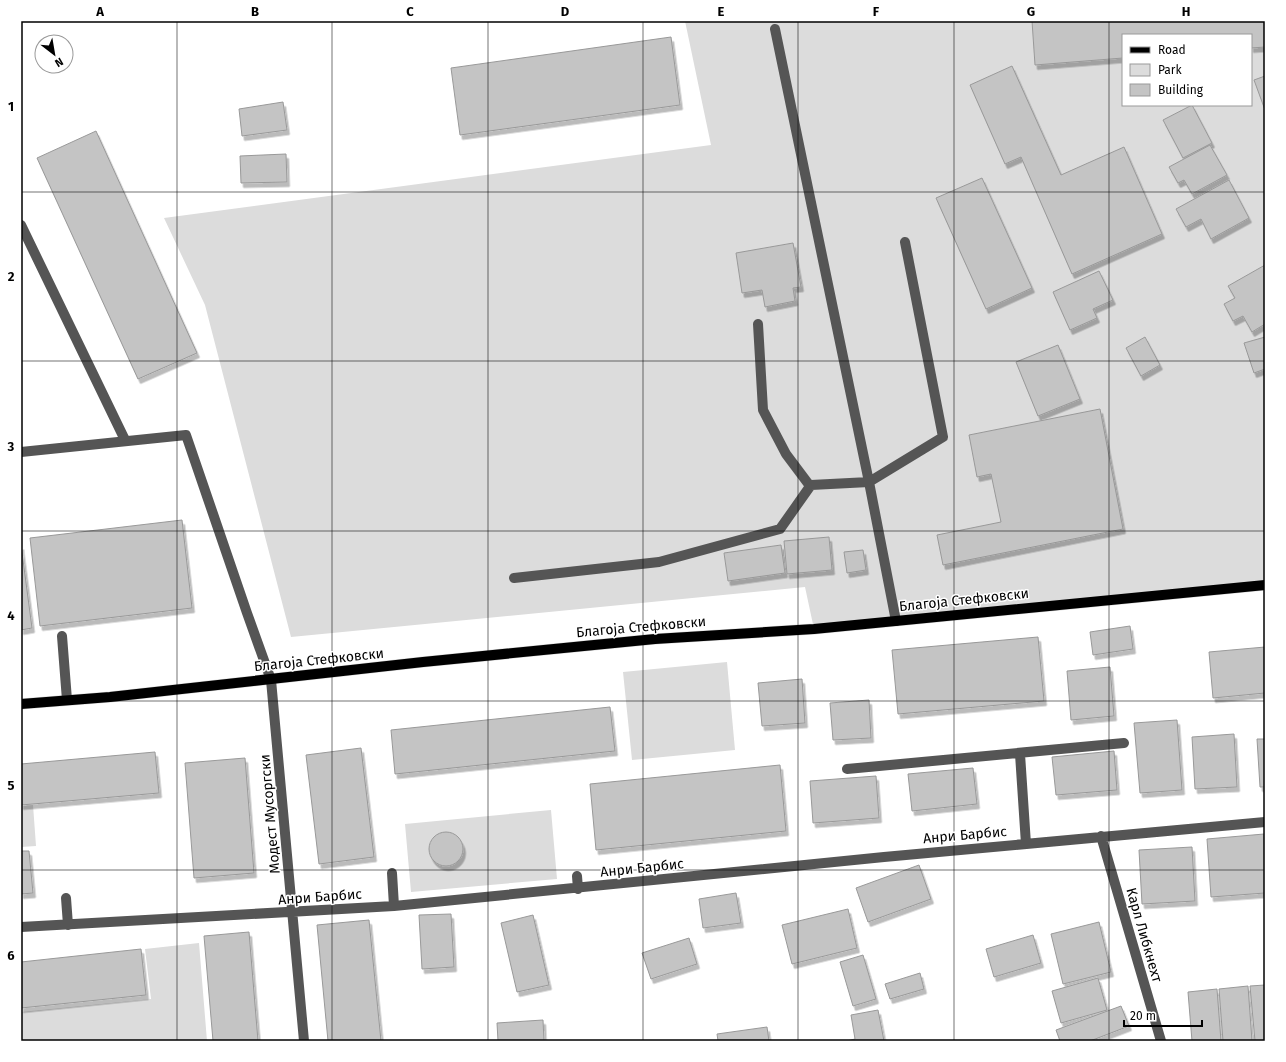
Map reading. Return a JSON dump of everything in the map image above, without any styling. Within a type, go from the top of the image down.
[{"type":"main road","name":"Благоја Стефковски","points":[[21,704],[110,697],[655,639],[814,629],[1265,585]]},
{"type":"street","points":[[775,29],[869,482],[896,621]]},
{"type":"street","points":[[21,225],[125,440],[21,452]]},
{"type":"street","points":[[810,486],[869,482],[943,437],[905,242]]},
{"type":"street","points":[[758,324],[763,410],[786,454],[810,486]]},
{"type":"street","name":"Модест Мусоргски","points":[[125,440],[186,435],[246,613],[271,680],[304,1041]]},
{"type":"street","points":[[514,578],[659,562],[780,529],[810,486]]},
{"type":"street","points":[[62,636],[67,700]]},
{"type":"street","points":[[847,769],[1020,754],[1124,743]]},
{"type":"street","points":[[1020,754],[1026,844]]},
{"type":"street","name":"Анри Барбис","points":[[21,927],[293,913],[394,906],[578,889],[1101,836],[1265,822]]},
{"type":"street","name":"Карл Либкнехт","points":[[1101,836],[1160,1041]]},
{"type":"street","points":[[392,872],[394,906]]},
{"type":"street","points":[[576,876],[578,889]]},
{"type":"street","points":[[66,898],[68,925]]},
{"type":"green space","points":[[685,21],[1265,21],[1265,584],[814,629],[805,587],[291,637],[205,305],[164,218],[711,145]]},
{"type":"green space","points":[[727,662],[735,750],[632,760],[623,672]]},
{"type":"green space","points":[[33,805],[36,846],[21,847],[21,806]]},
{"type":"green space","points":[[551,810],[557,879],[411,892],[405,824]]},
{"type":"green space","points":[[199,943],[207,1041],[21,1041],[21,1012],[151,999],[145,949]]},
{"type":"building","points":[[1032,21],[1265,21],[1265,47],[1252,48],[1252,34],[1122,34],[1122,58],[1035,65]]},
{"type":"building","points":[[671,37],[680,105],[460,135],[451,68]]},
{"type":"building","points":[[1012,66],[1061,175],[1124,147],[1162,234],[1072,274],[1021,157],[1005,164],[970,85]]},
{"type":"building","points":[[1265,76],[1265,110],[1254,80]]},
{"type":"building","points":[[283,102],[287,130],[242,136],[239,109]]},
{"type":"building","points":[[1193,106],[1212,143],[1183,158],[1163,120]]},
{"type":"building","points":[[96,131],[197,353],[138,379],[37,158]]},
{"type":"building","points":[[1210,145],[1227,175],[1192,194],[1184,180],[1178,183],[1169,167]]},
{"type":"building","points":[[286,154],[287,182],[241,183],[240,156]]},
{"type":"building","points":[[982,178],[1032,288],[986,309],[936,198]]},
{"type":"building","points":[[1229,180],[1249,218],[1211,239],[1201,219],[1186,227],[1176,209]]},
{"type":"building","points":[[793,243],[801,287],[793,288],[795,301],[765,307],[762,290],[742,293],[736,253]]},
{"type":"building","points":[[1265,265],[1265,324],[1252,332],[1243,316],[1233,321],[1224,304],[1235,298],[1228,286]]},
{"type":"building","points":[[1099,271],[1113,300],[1093,309],[1097,318],[1070,330],[1053,292]]},
{"type":"building","points":[[1145,337],[1160,365],[1141,376],[1126,348]]},
{"type":"building","points":[[1265,337],[1265,369],[1254,373],[1244,343]]},
{"type":"building","points":[[1058,345],[1080,399],[1038,416],[1016,362]]},
{"type":"building","points":[[1100,409],[1123,529],[943,565],[937,535],[1001,522],[991,474],[977,477],[969,435]]},
{"type":"building","points":[[182,520],[192,608],[40,626],[30,538]]},
{"type":"building","points":[[829,537],[832,570],[787,574],[784,541]]},
{"type":"building","points":[[21,545],[32,628],[21,630]]},
{"type":"building","points":[[781,545],[785,573],[728,581],[724,553]]},
{"type":"building","points":[[863,550],[866,570],[847,573],[844,552]]},
{"type":"building","points":[[1130,626],[1133,649],[1093,655],[1090,632]]},
{"type":"building","points":[[1038,637],[1044,701],[898,714],[892,650]]},
{"type":"building","points":[[1265,647],[1265,693],[1213,698],[1209,652]]},
{"type":"building","points":[[1110,667],[1114,716],[1071,720],[1067,671]]},
{"type":"building","points":[[802,679],[805,723],[762,726],[758,683]]},
{"type":"building","points":[[869,700],[871,738],[833,740],[830,703]]},
{"type":"building","points":[[610,707],[615,751],[395,774],[391,730]]},
{"type":"building","points":[[1177,720],[1182,790],[1140,793],[1134,723]]},
{"type":"building","points":[[1234,734],[1237,787],[1195,789],[1192,737]]},
{"type":"building","points":[[1257,739],[1265,739],[1265,787],[1260,787]]},
{"type":"building","points":[[361,748],[374,857],[319,864],[306,755]]},
{"type":"building","points":[[1114,751],[1117,790],[1056,795],[1052,757]]},
{"type":"building","points":[[155,752],[159,793],[21,805],[21,764]]},
{"type":"building","points":[[245,758],[254,873],[194,878],[185,763]]},
{"type":"building","points":[[780,765],[786,831],[596,850],[590,784]]},
{"type":"building","points":[[973,768],[977,804],[912,811],[908,774]]},
{"type":"building","points":[[876,776],[879,818],[813,823],[810,781]]},
{"type":"building","points":[[446,832],[458,837],[463,849],[458,861],[446,866],[434,861],[429,849],[434,837]]},
{"type":"building","points":[[1264,834],[1265,893],[1211,897],[1207,839]]},
{"type":"building","points":[[1192,847],[1195,901],[1142,904],[1139,850]]},
{"type":"building","points":[[21,851],[29,851],[33,893],[21,894]]},
{"type":"building","points":[[919,865],[931,899],[868,922],[856,888]]},
{"type":"building","points":[[736,893],[741,923],[703,928],[699,899]]},
{"type":"building","points":[[848,909],[857,948],[792,964],[782,925]]},
{"type":"building","points":[[451,914],[454,967],[422,969],[419,915]]},
{"type":"building","points":[[533,915],[549,985],[517,992],[501,923]]},
{"type":"building","points":[[369,920],[381,1041],[328,1041],[317,925]]},
{"type":"building","points":[[1099,922],[1111,972],[1063,984],[1051,934]]},
{"type":"building","points":[[249,932],[258,1041],[213,1041],[204,936]]},
{"type":"building","points":[[1033,935],[1041,963],[994,977],[986,949]]},
{"type":"building","points":[[689,938],[697,964],[651,979],[642,953]]},
{"type":"building","points":[[141,949],[146,995],[21,1008],[21,962]]},
{"type":"building","points":[[863,955],[876,999],[853,1006],[840,962]]},
{"type":"building","points":[[920,973],[924,989],[890,999],[885,984]]},
{"type":"building","points":[[1098,978],[1107,1010],[1061,1023],[1052,991]]},
{"type":"building","points":[[1265,985],[1265,1041],[1255,1041],[1250,986]]},
{"type":"building","points":[[1248,986],[1252,1041],[1223,1041],[1219,989]]},
{"type":"building","points":[[1217,989],[1221,1041],[1192,1041],[1188,992]]},
{"type":"building","points":[[1121,1006],[1129,1026],[1090,1041],[1060,1041],[1056,1030]]},
{"type":"building","points":[[878,1010],[884,1041],[847,1041],[855,1039],[851,1015]]},
{"type":"building","points":[[543,1020],[544,1041],[498,1041],[497,1023]]},
{"type":"building","points":[[767,1027],[769,1041],[718,1041],[717,1034]]}]
